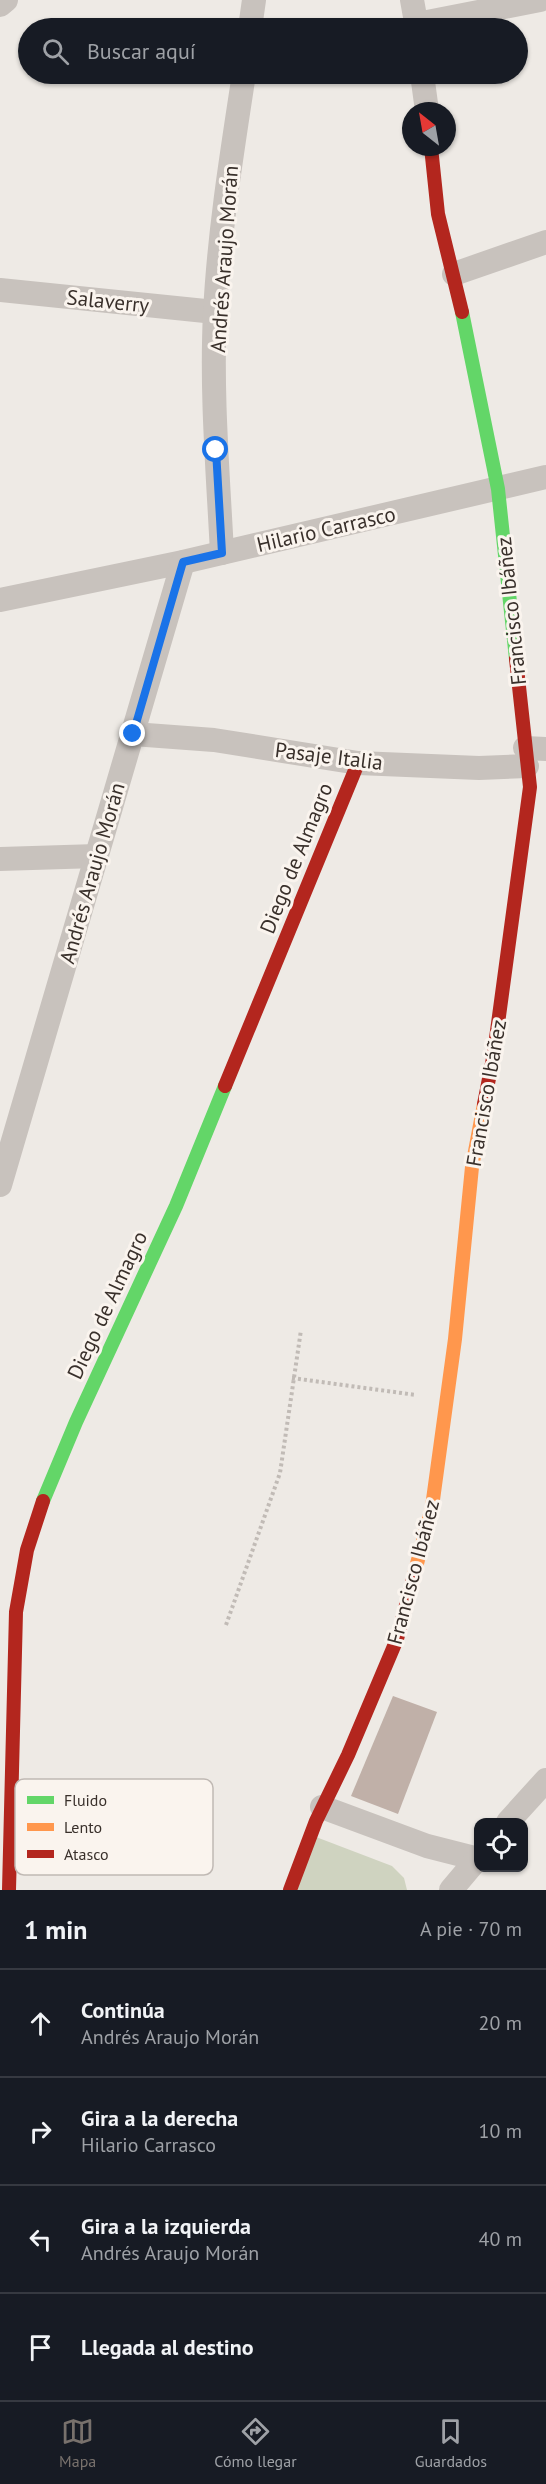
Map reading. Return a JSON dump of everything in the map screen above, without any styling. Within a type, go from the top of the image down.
[{"type":"street","points":[[0,5],[6,0]]},
{"type":"street","points":[[251,18],[254,0]]},
{"type":"street","points":[[412,0],[415,18]]},
{"type":"street","points":[[455,18],[540,0]]},
{"type":"street","name":"Andrés Araujo Morán","points":[[222,553],[216,450],[215,312],[229,172],[242,84]]},
{"type":"street","points":[[423,84],[426,102]]},
{"type":"street","name":"Francisco Ibáñez","points":[[290,1890],[322,1807],[348,1755],[397,1639],[432,1507],[447,1399],[472,1167],[494,1053],[530,788],[532,754],[498,489],[454,274],[438,214],[432,156]]},
{"type":"street","points":[[454,274],[546,242]]},
{"type":"street","name":"Salaverry","points":[[0,290],[215,312]]},
{"type":"street","name":"Hilario Carrasco","points":[[0,600],[183,562],[546,477]]},
{"type":"street","name":"Andrés Araujo Morán","points":[[0,1185],[183,562]]},
{"type":"street","name":"Pasaje Italia","points":[[133,734],[214,740],[358,763],[479,768],[532,754]]},
{"type":"street","name":"Diego de Almagro","points":[[9,1890],[14,1646],[16,1612],[27,1550],[44,1499],[76,1422],[176,1206],[358,763]]},
{"type":"street","points":[[0,859],[97,856]]},
{"type":"street","points":[[512,1818],[546,1780]]},
{"type":"street","points":[[322,1807],[427,1846],[474,1857]]},
{"type":"street","points":[[451,1890],[474,1863]]},
{"type":"path","points":[[226,1625],[280,1473],[292,1378],[301,1329]]},
{"type":"path","points":[[292,1378],[447,1399]]},
{"type":"green space","points":[[316,1837],[392,1866],[404,1878],[407,1890],[297,1890]]},
{"type":"building","points":[[393,1696],[437,1712],[398,1814],[351,1796]]},
{"type":"traffic: fast","points":[[462,312],[498,489],[516,659]]},
{"type":"traffic: fast","points":[[43,1501],[76,1422],[176,1206],[225,1086]]},
{"type":"traffic: slow","points":[[414,1575],[432,1507],[455,1339],[472,1167],[484,1104]]},
{"type":"traffic: jam","points":[[432,156],[438,214],[462,312]]},
{"type":"traffic: jam","points":[[484,1104],[494,1053],[530,787],[516,659]]},
{"type":"traffic: jam","points":[[225,1086],[358,763]]},
{"type":"traffic: jam","points":[[9,1890],[16,1612],[27,1550],[43,1501]]},
{"type":"traffic: jam","points":[[290,1890],[316,1821],[348,1755],[397,1639],[414,1575]]},
{"type":"route","points":[[133,734],[183,562],[222,553],[216,450]]}]
